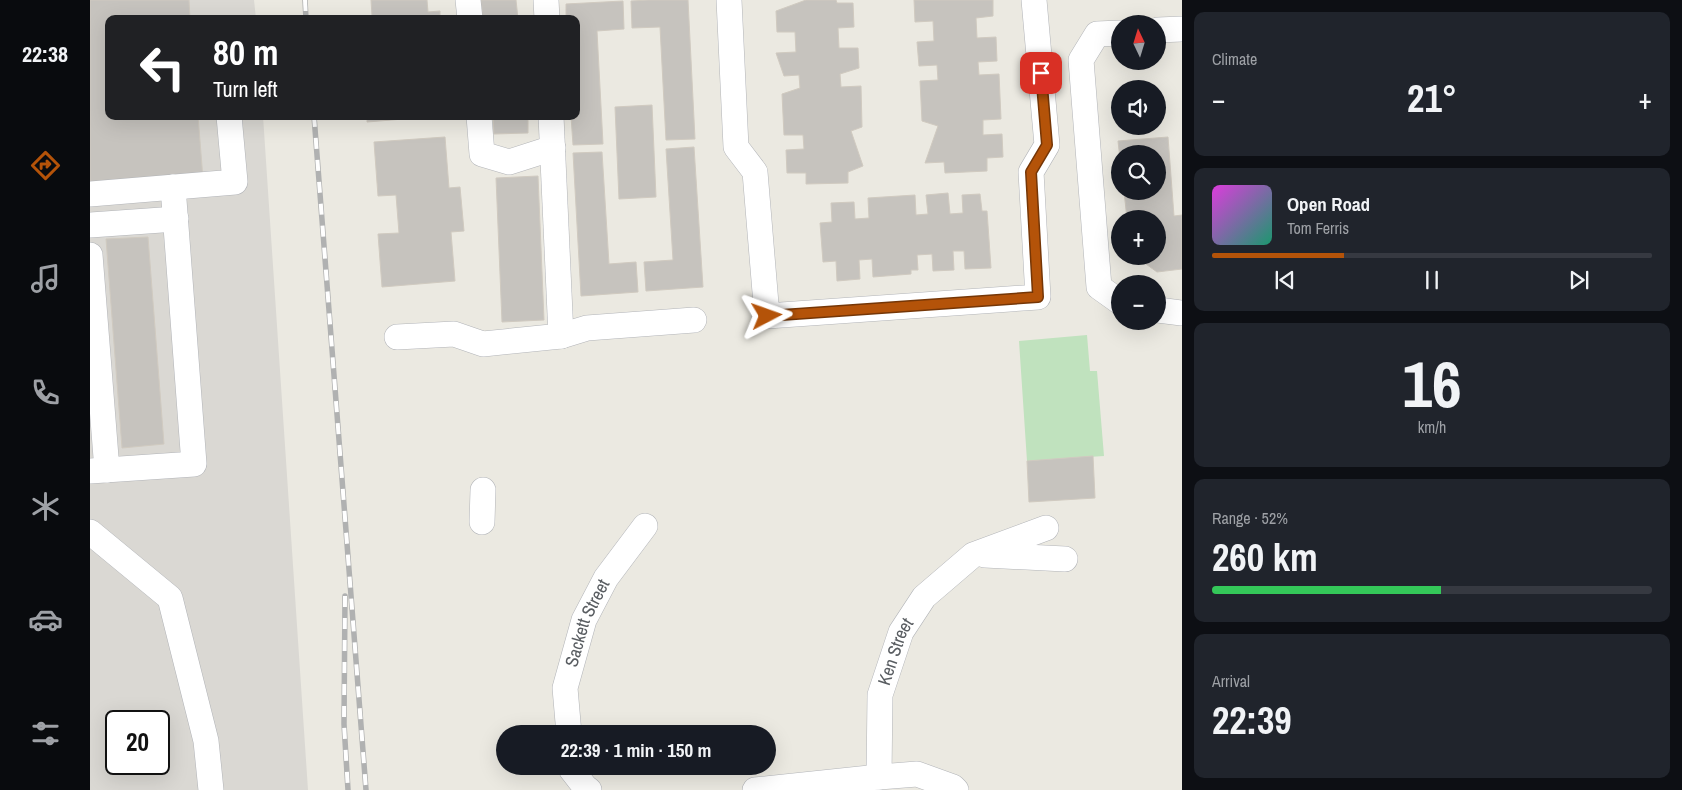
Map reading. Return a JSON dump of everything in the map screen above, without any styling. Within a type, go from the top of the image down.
[{"type":"street","points":[[468,0],[470,15]]},
{"type":"street","points":[[546,0],[547,15]]},
{"type":"street","points":[[729,0],[736,146],[755,172],[767,316],[1038,297],[1031,172],[1047,145],[1034,0]]},
{"type":"street","points":[[1166,30],[1182,29]]},
{"type":"street","points":[[1111,33],[1096,34],[1081,60],[1099,287],[1111,296]]},
{"type":"street","points":[[90,194],[234,182],[229,120]]},
{"type":"street","points":[[478,120],[482,154],[509,162],[553,148]]},
{"type":"street","points":[[551,120],[561,336]]},
{"type":"street","points":[[90,255],[98,470],[194,464],[173,187]]},
{"type":"street","points":[[90,225],[176,220]]},
{"type":"street","points":[[1166,311],[1182,312]]},
{"type":"street","points":[[397,337],[454,334],[483,344],[561,336],[587,328],[694,320]]},
{"type":"street","points":[[482,522],[483,490]]},
{"type":"street","name":"Sackett Street","points":[[567,725],[565,688],[584,620],[606,578],[645,526]]},
{"type":"street","points":[[972,555],[1046,528]]},
{"type":"street","points":[[90,532],[170,598],[206,741],[211,790]]},
{"type":"street","points":[[972,555],[1065,559]]},
{"type":"street","name":"Ken Street","points":[[879,777],[880,695],[901,632],[924,597],[972,555]]},
{"type":"street","points":[[755,790],[832,786],[879,777],[917,774],[953,787],[956,790]]},
{"type":"street","points":[[576,775],[589,790]]},
{"type":"shaded area","points":[[90,0],[254,0],[256,15],[105,15],[105,120],[263,120],[308,790],[90,790]]},
{"type":"green space","points":[[1087,335],[1090,371],[1097,371],[1104,456],[1027,461],[1019,341]]},
{"type":"building","points":[[90,0],[189,0],[190,15],[105,15],[105,120],[198,120],[203,179],[90,188]]},
{"type":"building","points":[[371,0],[427,0],[428,12],[440,11],[440,15],[372,15]]},
{"type":"building","points":[[481,0],[516,0],[518,15],[483,15]]},
{"type":"building","points":[[688,0],[695,139],[666,140],[660,27],[632,28],[631,1]]},
{"type":"building","points":[[806,0],[836,0],[837,3],[853,3],[854,27],[838,28],[839,48],[858,48],[859,68],[840,74],[841,87],[861,86],[862,127],[851,131],[863,166],[848,172],[848,183],[806,184],[806,173],[787,173],[786,150],[804,149],[803,135],[784,135],[782,94],[800,88],[799,75],[784,76],[776,53],[796,52],[795,32],[777,32],[776,11]]},
{"type":"building","points":[[914,0],[993,0],[993,16],[976,18],[977,38],[996,37],[997,61],[978,62],[979,75],[999,74],[1001,119],[983,120],[983,135],[1002,134],[1003,157],[987,158],[987,171],[945,173],[944,162],[925,163],[938,126],[922,121],[920,81],[938,80],[937,65],[919,66],[917,42],[934,41],[933,21],[915,22]]},
{"type":"building","points":[[623,1],[624,29],[597,31],[603,144],[573,145],[571,120],[580,120],[580,15],[566,15],[566,4]]},
{"type":"building","points":[[652,105],[656,197],[619,199],[615,107]]},
{"type":"building","points":[[367,120],[391,120],[367,122]]},
{"type":"building","points":[[493,120],[528,120],[528,133],[494,134]]},
{"type":"building","points":[[445,137],[449,188],[460,187],[464,231],[451,232],[455,281],[382,287],[378,234],[399,233],[396,195],[378,196],[374,142]]},
{"type":"building","points":[[1168,137],[1174,216],[1182,215],[1182,269],[1157,272],[1147,265],[1166,265],[1166,210],[1126,210],[1125,200],[1166,200],[1166,145],[1118,145],[1118,141]]},
{"type":"building","points":[[694,147],[703,287],[646,291],[644,262],[673,260],[666,149]]},
{"type":"building","points":[[602,152],[609,264],[636,262],[638,292],[581,296],[573,153]]},
{"type":"building","points":[[538,176],[544,320],[502,322],[496,178]]},
{"type":"building","points":[[948,193],[950,214],[963,213],[962,195],[980,194],[982,211],[987,211],[991,268],[965,269],[964,251],[953,251],[954,270],[933,271],[932,254],[917,255],[918,270],[911,270],[911,274],[873,277],[872,259],[859,260],[860,279],[837,281],[836,261],[823,262],[820,223],[832,222],[831,203],[854,202],[855,219],[869,218],[868,198],[915,195],[916,215],[928,214],[926,195]]},
{"type":"building","points":[[148,237],[164,444],[122,448],[106,239]]},
{"type":"building","points":[[1093,456],[1095,498],[1029,502],[1027,461]]},
{"type":"railway","points":[[305,0],[306,15]]},
{"type":"railway","points":[[314,120],[366,790]]},
{"type":"railway","points":[[345,596],[344,724],[348,790]]},
{"type":"route","points":[[767,316],[1038,297],[1031,172],[1047,145],[1041,73]]}]
